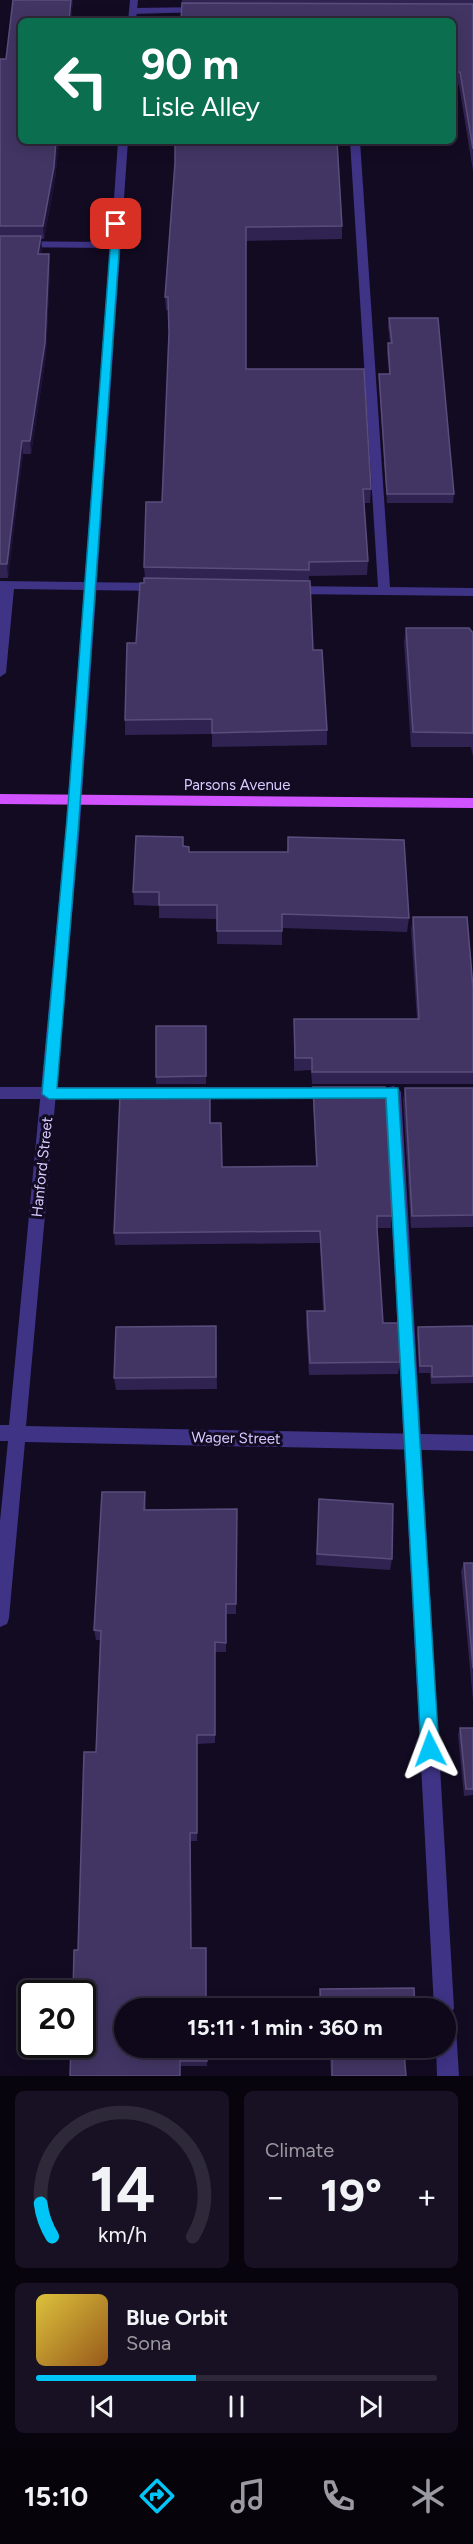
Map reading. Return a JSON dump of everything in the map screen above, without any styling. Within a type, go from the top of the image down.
[{"type":"main road","name":"Parsons Avenue","points":[[0,799],[473,803]]},
{"type":"street","points":[[132,18],[134,0]]},
{"type":"street","points":[[133,11],[206,10]]},
{"type":"street","name":"Hanford Street","points":[[0,1618],[8,1433],[49,1094],[74,799],[123,144]]},
{"type":"street","points":[[355,144],[384,592]]},
{"type":"street","points":[[0,244],[115,245]]},
{"type":"street","points":[[0,673],[4,585],[173,588]]},
{"type":"street","points":[[278,590],[473,592]]},
{"type":"street","points":[[0,1092],[49,1094],[345,1092]]},
{"type":"street","points":[[393,1092],[443,1998]]},
{"type":"street","name":"Wager Street","points":[[8,1433],[473,1443]]},
{"type":"street","points":[[447,2058],[448,2076]]},
{"type":"building","points":[[13,0],[71,0],[69,18],[18,18],[18,144],[56,144],[43,226],[0,226],[0,59],[6,59]]},
{"type":"building","points":[[182,3],[473,4],[473,149],[460,72],[456,72],[456,18],[181,18]]},
{"type":"building","points":[[175,144],[337,144],[342,226],[246,227],[246,369],[364,369],[371,489],[363,489],[368,561],[309,562],[309,570],[144,567],[146,502],[162,502],[169,333],[168,297],[165,297]]},
{"type":"building","points":[[0,236],[41,236],[38,254],[49,254],[45,343],[30,441],[22,441],[7,564],[0,564]]},
{"type":"building","points":[[389,318],[438,318],[454,494],[387,494],[379,374],[390,374],[388,343],[392,343]]},
{"type":"building","points":[[144,578],[310,581],[313,650],[322,650],[327,730],[212,733],[212,719],[125,720],[127,643],[136,643],[140,583],[144,583]]},
{"type":"building","points":[[406,628],[469,628],[473,633],[473,733],[413,732]]},
{"type":"building","points":[[136,836],[183,837],[183,846],[189,847],[189,852],[288,852],[288,837],[404,840],[409,918],[282,914],[282,931],[217,931],[217,905],[159,905],[159,892],[133,892]]},
{"type":"building","points":[[413,917],[467,917],[473,988],[473,1072],[312,1072],[312,1058],[295,1058],[294,1019],[419,1019]]},
{"type":"building","points":[[156,1026],[206,1026],[206,1076],[156,1077]]},
{"type":"building","points":[[313,1087],[385,1087],[392,1216],[377,1216],[377,1228],[383,1323],[398,1323],[400,1362],[310,1363],[307,1311],[325,1311],[320,1231],[114,1233],[120,1096],[134,1096],[134,1092],[155,1092],[155,1088],[206,1088],[206,1092],[210,1092],[210,1123],[221,1123],[222,1167],[317,1166]]},
{"type":"building","points":[[405,1088],[473,1088],[473,1215],[412,1216]]},
{"type":"building","points":[[216,1326],[216,1377],[114,1378],[116,1327]]},
{"type":"building","points":[[473,1326],[473,1376],[432,1377],[432,1366],[420,1366],[418,1327]]},
{"type":"building","points":[[102,1492],[145,1492],[144,1510],[237,1509],[236,1604],[226,1604],[226,1643],[215,1642],[215,1735],[197,1735],[197,1833],[190,1833],[191,1948],[206,1948],[206,1998],[114,1998],[114,2058],[207,2058],[207,2061],[180,2061],[180,2076],[70,2076],[71,2058],[96,2058],[96,1980],[73,1980],[74,1950],[78,1950],[84,1752],[96,1752],[101,1631],[94,1630]]},
{"type":"building","points":[[319,1499],[393,1504],[392,1559],[317,1554]]},
{"type":"building","points":[[464,1563],[473,1563],[473,1668]]},
{"type":"building","points":[[460,1728],[473,1728],[473,1789],[466,1789]]},
{"type":"building","points":[[414,1988],[414,1998],[320,1998],[320,1989]]},
{"type":"building","points":[[332,2058],[404,2058],[406,2076],[332,2076]]},
{"type":"route","points":[[116,224],[73,819],[49,1094],[393,1092],[430,1749]]}]
